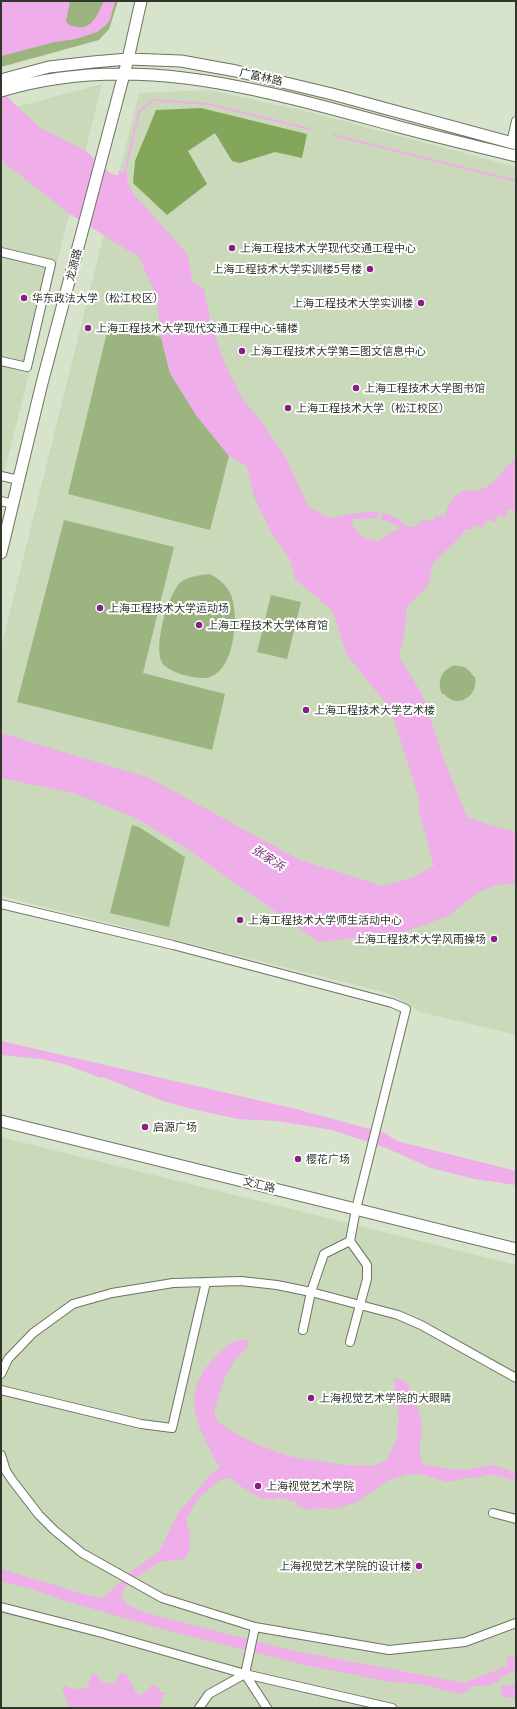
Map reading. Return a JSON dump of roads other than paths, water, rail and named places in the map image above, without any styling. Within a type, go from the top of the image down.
[{"type":"main road","name":"龙源路","points":[[1,553],[42,383],[128,59],[141,1]]},
{"type":"main road","name":"广富林路","points":[[1,80],[49,67],[128,59],[181,61],[236,71],[332,94],[513,143]]},
{"type":"main road","name":"广富林路","points":[[1,91],[26,83],[62,77],[124,74],[192,78],[258,90],[516,156]]},
{"type":"main road","name":"文汇路","points":[[1,1121],[516,1249]]},
{"type":"street","points":[[513,143],[516,121]]},
{"type":"street","points":[[1,252],[51,264],[26,367],[1,361]]},
{"type":"street","points":[[1,476],[19,480]]},
{"type":"street","points":[[1,502],[13,504]]},
{"type":"street","points":[[1,904],[174,945],[392,1003],[406,1009],[356,1209],[350,1240],[367,1265],[367,1279],[350,1342]]},
{"type":"street","points":[[303,1330],[311,1292],[324,1254],[350,1240]]},
{"type":"street","points":[[1,1374],[8,1359],[33,1333],[73,1304],[119,1292],[173,1283],[241,1281],[277,1285],[311,1292],[398,1315],[421,1325],[516,1378]]},
{"type":"street","points":[[1,1390],[141,1424],[172,1428],[206,1282]]},
{"type":"street","points":[[1,1455],[6,1470],[39,1515],[82,1553],[162,1598],[255,1629],[389,1650],[465,1642],[516,1623]]},
{"type":"street","points":[[493,1513],[516,1519]]},
{"type":"street","points":[[1,1607],[102,1633],[245,1674],[392,1708]]},
{"type":"street","points":[[255,1629],[245,1674],[267,1708]]},
{"type":"street","points":[[199,1708],[209,1694],[245,1674]]},
{"type":"water","points":[[1,1],[70,1],[66,21],[72,26],[82,27],[87,26],[94,20],[104,1],[115,1],[110,20],[97,32],[76,39],[55,42],[1,56]]},
{"type":"water","name":"张家浜","points":[[1,91],[39,127],[86,151],[111,174],[118,175],[119,171],[128,173],[127,182],[133,193],[188,255],[192,281],[204,289],[211,325],[225,364],[244,402],[259,418],[285,456],[308,506],[323,515],[333,518],[350,514],[379,511],[377,518],[353,519],[352,523],[359,533],[369,539],[377,541],[391,532],[399,530],[398,526],[381,519],[382,512],[399,519],[406,526],[415,527],[423,520],[433,521],[436,515],[444,517],[451,502],[457,495],[464,490],[474,491],[488,486],[494,482],[516,458],[515,511],[508,509],[506,517],[498,515],[496,522],[486,519],[483,528],[473,525],[472,530],[465,529],[462,535],[433,563],[428,586],[407,607],[404,634],[400,651],[401,660],[422,694],[443,757],[467,817],[489,825],[516,832],[516,883],[497,885],[479,892],[448,916],[401,933],[319,942],[187,849],[138,819],[74,793],[1,778],[1,733],[149,778],[300,860],[382,886],[409,879],[434,866],[418,808],[420,803],[391,710],[347,655],[332,610],[295,579],[290,559],[271,532],[254,497],[247,466],[229,456],[196,415],[170,373],[161,337],[157,299],[140,258],[70,214],[1,160]]},
{"type":"water","points":[[1,1041],[296,1109],[385,1133],[397,1141],[516,1171],[516,1185],[475,1179],[431,1168],[386,1148],[332,1130],[276,1121],[238,1119],[192,1109],[160,1100],[103,1077],[101,1078],[64,1064],[41,1059],[1,1055]]},
{"type":"water","points":[[239,1340],[248,1340],[248,1346],[229,1369],[222,1385],[214,1413],[218,1422],[236,1434],[263,1447],[292,1457],[344,1465],[374,1466],[387,1460],[397,1438],[399,1420],[394,1378],[405,1381],[417,1404],[422,1424],[420,1451],[423,1464],[463,1470],[494,1465],[516,1473],[516,1481],[494,1475],[486,1475],[477,1478],[466,1478],[447,1482],[424,1475],[408,1474],[387,1481],[357,1502],[333,1509],[319,1508],[309,1510],[297,1506],[296,1502],[276,1497],[273,1500],[265,1498],[260,1499],[230,1478],[220,1480],[198,1498],[186,1520],[189,1530],[190,1544],[188,1554],[185,1559],[158,1562],[125,1586],[121,1595],[127,1605],[146,1613],[290,1650],[464,1683],[507,1666],[508,1656],[516,1658],[516,1670],[501,1677],[498,1682],[485,1686],[473,1686],[468,1691],[459,1694],[420,1684],[391,1682],[305,1665],[166,1630],[62,1600],[30,1588],[1,1582],[1,1569],[90,1596],[103,1598],[119,1584],[126,1575],[159,1552],[178,1513],[213,1472],[219,1469],[219,1466],[199,1426],[194,1400],[196,1387],[202,1374],[212,1360],[221,1351]]},
{"type":"water","points":[[123,1673],[127,1675],[135,1691],[141,1696],[152,1685],[158,1687],[160,1692],[166,1692],[162,1697],[160,1708],[70,1708],[62,1689],[65,1686],[73,1689],[87,1688],[92,1674],[96,1675],[102,1682],[112,1684],[117,1680],[119,1674]]},
{"type":"water","points":[[516,1682],[516,1698],[503,1697],[501,1686],[509,1686]]},
{"type":"waterway","points":[[125,172],[139,112],[153,100],[208,104],[310,129]]},
{"type":"waterway","points":[[334,135],[516,181]]},
{"type":"place","name":"上海工程技术大学现代交通工程中心","points":[[232,248]]},
{"type":"place","name":"上海工程技术大学实训楼5号楼","points":[[370,269]]},
{"type":"place","name":"华东政法大学（松江校区）","points":[[24,298]]},
{"type":"place","name":"上海工程技术大学实训楼","points":[[421,303]]},
{"type":"place","name":"上海工程技术大学现代交通工程中心-辅楼","points":[[88,328]]},
{"type":"place","name":"上海工程技术大学第二图文信息中心","points":[[242,351]]},
{"type":"place","name":"上海工程技术大学图书馆","points":[[356,388]]},
{"type":"place","name":"上海工程技术大学（松江校区）","points":[[288,408]]},
{"type":"place","name":"上海工程技术大学运动场","points":[[100,608]]},
{"type":"place","name":"上海工程技术大学体育馆","points":[[199,625]]},
{"type":"place","name":"上海工程技术大学艺术楼","points":[[306,710]]},
{"type":"place","name":"上海工程技术大学师生活动中心","points":[[240,920]]},
{"type":"place","name":"上海工程技术大学风雨操场","points":[[494,939]]},
{"type":"place","name":"启源广场","points":[[145,1127]]},
{"type":"place","name":"樱花广场","points":[[298,1159]]},
{"type":"place","name":"上海视觉艺术学院的大眼睛","points":[[311,1398]]},
{"type":"place","name":"上海视觉艺术学院","points":[[258,1486]]},
{"type":"place","name":"上海视觉艺术学院的设计楼","points":[[419,1566]]}]
